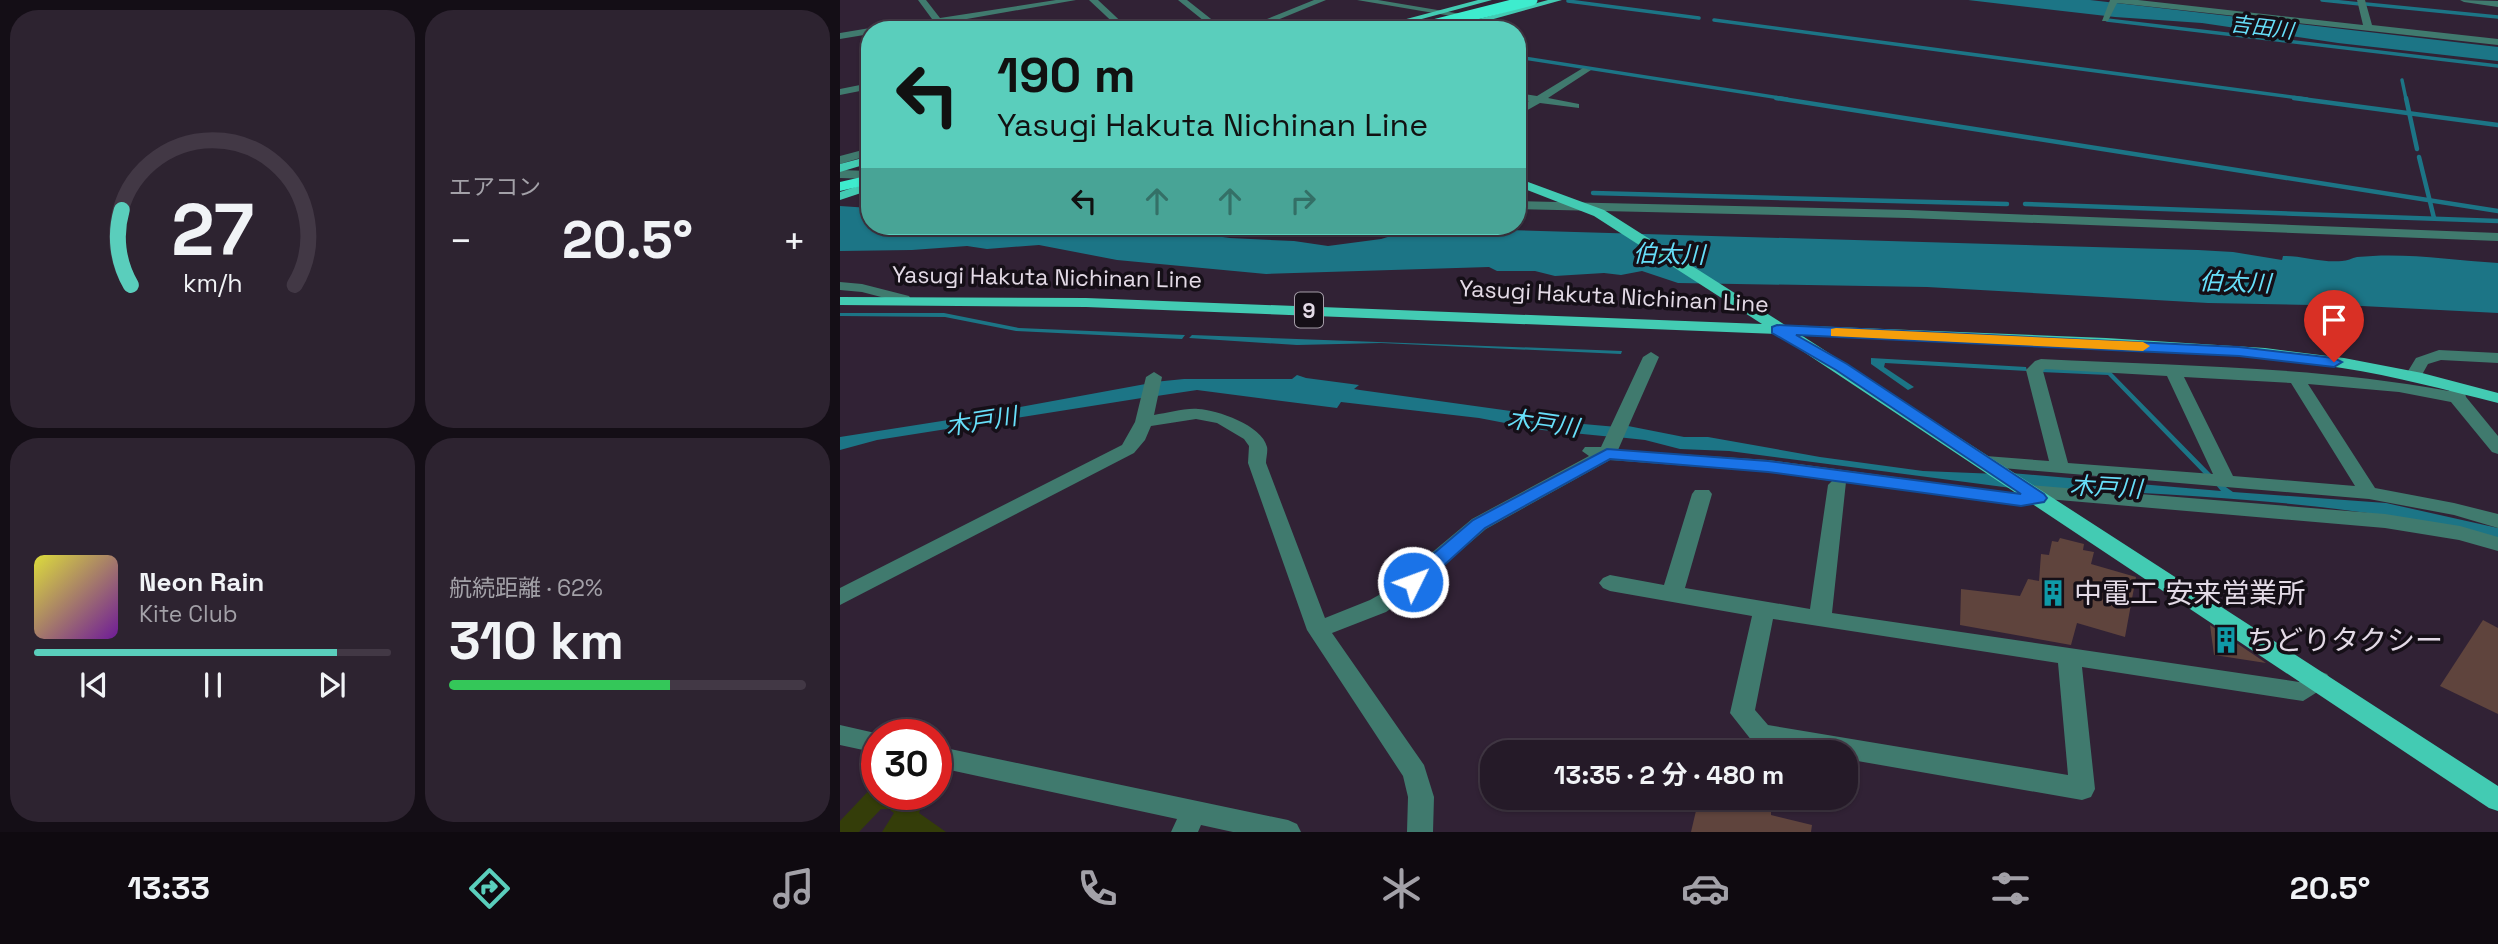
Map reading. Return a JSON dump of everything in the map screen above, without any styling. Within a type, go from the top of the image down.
[{"type":"highway","points":[[1449,21],[1532,0]]},
{"type":"highway","points":[[1457,21],[1540,0]]},
{"type":"highway","points":[[840,186],[861,180]]},
{"type":"main road","points":[[1404,21],[1488,0]]},
{"type":"main road","points":[[1478,21],[1558,0]]},
{"type":"main road","points":[[840,170],[861,162]]},
{"type":"main road","points":[[1526,185],[1599,213],[1777,330],[2239,352],[2334,362],[2413,376],[2457,392],[2498,398]]},
{"type":"main road","points":[[840,196],[861,189]]},
{"type":"main road","name":"Yasugi Hakuta Nichinan Line","points":[[840,301],[1079,300],[1777,330],[1842,367],[2498,800]]},
{"type":"street","points":[[922,0],[938,21],[1072,0]]},
{"type":"street","points":[[1010,0],[1018,8]]},
{"type":"street","points":[[1093,0],[1116,21]]},
{"type":"street","points":[[1182,0],[1210,21]]},
{"type":"street","points":[[1267,21],[1322,0]]},
{"type":"street","points":[[1361,0],[1486,19]]},
{"type":"street","points":[[2105,18],[2114,0],[2498,42]]},
{"type":"street","points":[[2361,0],[2368,29]]},
{"type":"street","points":[[2464,0],[2498,4]]},
{"type":"street","points":[[840,36],[861,33]]},
{"type":"street","points":[[1526,107],[1586,70]]},
{"type":"street","points":[[840,92],[861,88]]},
{"type":"street","points":[[1526,98],[1575,106]]},
{"type":"street","points":[[840,160],[861,154]]},
{"type":"street","points":[[840,170],[861,170]]},
{"type":"street","points":[[840,170],[861,175]]},
{"type":"street","points":[[1526,205],[1963,215],[2498,237]]},
{"type":"street","points":[[840,286],[862,288],[904,299]]},
{"type":"street","points":[[2413,376],[2422,361],[2439,355],[2498,358]]},
{"type":"street","points":[[1318,630],[1378,606],[1394,596],[1479,524],[1603,452],[1625,416],[1651,357]]},
{"type":"street","points":[[2060,468],[2034,370],[2041,364],[2296,378],[2457,392],[2498,448]]},
{"type":"street","points":[[2173,370],[2226,481]]},
{"type":"street","points":[[840,597],[1128,449],[1136,440],[1154,377]]},
{"type":"street","points":[[2296,378],[2369,493]]},
{"type":"street","points":[[1146,412],[1196,414],[1222,419],[1251,435],[1258,446],[1257,463],[1318,630],[1415,773],[1421,797],[1420,832]]},
{"type":"street","points":[[1603,452],[1768,466],[2021,500],[2030,493],[2385,521],[2460,533],[2498,544]]},
{"type":"street","points":[[1991,465],[2060,468],[2369,493],[2498,520]]},
{"type":"street","points":[[1820,619],[1838,485]]},
{"type":"street","points":[[1672,595],[1702,494]]},
{"type":"street","points":[[1610,583],[1820,619],[2304,692],[2319,680]]},
{"type":"street","points":[[1764,610],[1742,713],[1761,734],[2082,789],[2069,656]]},
{"type":"street","points":[[840,735],[861,740]]},
{"type":"street","points":[[952,760],[1189,822],[1288,832]]},
{"type":"green space","points":[[861,799],[861,810],[880,810],[859,832],[840,832],[840,821]]},
{"type":"green space","points":[[890,810],[920,810],[919,813],[946,832],[882,832],[894,813]]},
{"type":"water","name":"吉田川","points":[[1968,0],[2090,0],[2498,47],[2498,61],[2338,43],[2202,23],[2115,17]]},
{"type":"water","name":"伯太川","points":[[840,206],[861,207],[861,235],[1208,235],[1328,246],[1394,235],[1526,235],[1526,231],[2198,250],[2233,252],[2282,260],[2283,256],[2346,261],[2357,257],[2392,255],[2498,263],[2498,313],[2362,306],[2208,303],[1927,287],[1678,283],[1642,271],[1621,275],[1604,273],[1555,276],[1535,271],[1497,271],[1489,267],[1266,274],[1117,260],[1039,245],[987,249],[967,246],[840,251]]},
{"type":"water","points":[[840,313],[944,313],[1019,328],[1185,335],[1182,339],[1016,331],[945,317],[840,316]]},
{"type":"water","points":[[1192,335],[1622,351],[1621,354],[1381,343],[1297,345],[1189,338]]},
{"type":"water","points":[[1871,358],[2026,367],[2027,371],[1885,363],[1884,367],[1914,387],[1908,390],[1871,364]]},
{"type":"water","points":[[2044,368],[2111,372],[2212,475],[2205,475],[2108,375],[2041,372]]},
{"type":"water","name":"木戸川","points":[[1297,375],[1359,385],[1354,389],[1360,390],[1525,413],[1561,422],[1617,427],[1613,437],[1542,430],[1479,418],[1341,402],[1337,408],[1197,390],[1150,397],[1154,382],[1184,379],[1292,379]]},
{"type":"water","name":"木戸川","points":[[1151,383],[1148,397],[877,440],[840,450],[840,437]]},
{"type":"water","points":[[1623,425],[1684,437],[1708,437],[1820,457],[1923,471],[1998,474],[2019,489],[1729,451],[1680,449],[1645,440],[1617,437]]},
{"type":"water","name":"木戸川","points":[[2011,473],[2221,491],[2216,485],[2223,485],[2233,492],[2386,503],[2498,528],[2498,538],[2441,525],[2325,508],[2208,497],[2033,487]]},
{"type":"building","name":"中電工 安来営業所","points":[[2060,538],[2084,544],[2083,550],[2094,552],[2091,564],[2136,577],[2125,637],[2077,623],[2071,645],[1960,625],[1961,589],[2020,596],[2028,579],[2039,581],[2041,554],[2049,555],[2052,541],[2058,542]]},
{"type":"building","points":[[2483,620],[2498,628],[2498,714],[2440,686]]},
{"type":"building","name":"ちどりタクシー","points":[[2210,625],[2266,663],[2214,655]]},
{"type":"building","points":[[1696,810],[1761,810],[1812,825],[1811,832],[1691,832]]},
{"type":"waterway","points":[[2322,0],[2360,4]]},
{"type":"waterway","points":[[1568,1],[1699,18]]},
{"type":"waterway","points":[[2366,4],[2498,17]]},
{"type":"waterway","points":[[1714,20],[2307,99]]},
{"type":"waterway","name":"吉田川","points":[[2107,20],[2498,66]]},
{"type":"waterway","points":[[1526,58],[1787,99]]},
{"type":"waterway","points":[[2402,80],[2406,99]]},
{"type":"waterway","points":[[1776,98],[2430,200]]},
{"type":"waterway","points":[[2294,98],[2409,113]]},
{"type":"waterway","points":[[2406,98],[2409,113]]},
{"type":"waterway","points":[[2409,113],[2498,125]]},
{"type":"waterway","points":[[2409,113],[2417,149]]},
{"type":"waterway","points":[[2419,157],[2430,200]]},
{"type":"waterway","points":[[1593,193],[2007,204]]},
{"type":"waterway","points":[[2430,200],[2498,211]]},
{"type":"waterway","points":[[2430,200],[2434,218]]},
{"type":"waterway","points":[[2025,204],[2498,221]]},
{"type":"slow traffic","points":[[1836,332],[2143,346]]},
{"type":"place","name":"中電工 安来営業所","points":[[2053,593]]},
{"type":"place","name":"ちどりタクシー","points":[[2226,640]]},
{"type":"route","points":[[1413,582],[1462,536],[1479,524],[1607,454],[1768,466],[2021,500],[2038,498],[1842,367],[1777,330],[2239,352],[2334,362]]}]
